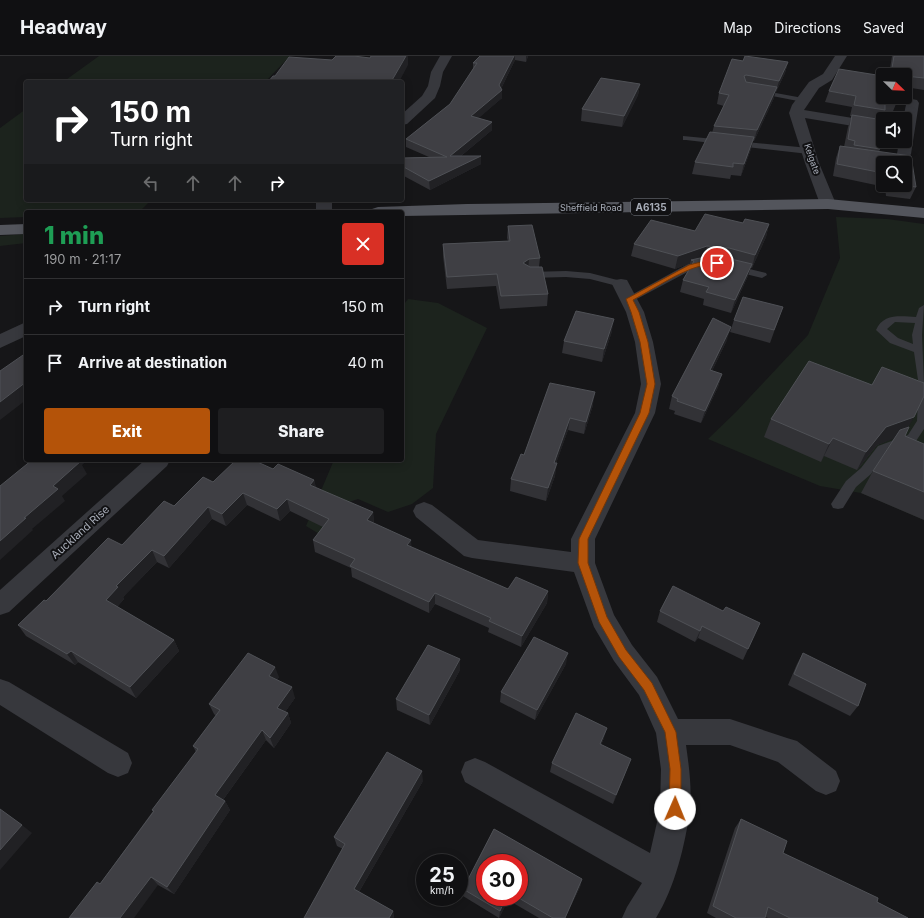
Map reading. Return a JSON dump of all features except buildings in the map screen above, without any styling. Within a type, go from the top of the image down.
[{"type":"main road","name":"Sheffield Road","points":[[404,211],[828,204],[924,213]]},
{"type":"main road","points":[[0,230],[24,229]]},
{"type":"street","points":[[404,119],[428,98],[434,86],[437,72],[446,56]]},
{"type":"street","points":[[841,56],[828,77],[814,85],[796,112],[876,126]]},
{"type":"street","name":"Kelgate","points":[[796,112],[828,204]]},
{"type":"street","points":[[904,154],[905,148]]},
{"type":"street","points":[[625,291],[635,312],[644,342],[651,384],[645,413],[583,539],[583,563],[602,619],[622,653],[648,686],[670,732],[676,769],[675,809],[660,876],[654,892],[638,918]]},
{"type":"street","points":[[0,342],[24,329]]},
{"type":"street","name":"Auckland Rise","points":[[0,605],[157,462]]},
{"type":"street","points":[[424,510],[472,549],[583,563]]},
{"type":"street","points":[[0,691],[118,763]]},
{"type":"street","points":[[670,732],[730,732],[787,751],[826,781]]},
{"type":"street","points":[[475,772],[660,876]]},
{"type":"lane","points":[[746,90],[803,100]]},
{"type":"lane","points":[[686,138],[809,151]]},
{"type":"lane","points":[[529,275],[566,274],[590,276],[625,291],[692,266],[705,263],[720,264],[762,275]]},
{"type":"lane","points":[[924,308],[917,334],[924,380]]},
{"type":"lane","points":[[920,320],[893,319],[883,325],[882,330],[895,342],[920,350]]},
{"type":"lane","points":[[838,504],[851,484],[866,472],[882,449],[912,438],[923,421],[924,400]]},
{"type":"shaded area","points":[[99,56],[290,56],[267,80],[66,80]]},
{"type":"shaded area","points":[[24,110],[24,202],[149,202],[141,210],[24,210],[24,217],[0,218],[0,128]]},
{"type":"shaded area","points":[[836,217],[887,219],[924,224],[924,520],[861,493],[820,486],[708,439],[736,412],[808,335],[840,258]]},
{"type":"shaded area","points":[[24,234],[24,243],[0,246],[0,236]]},
{"type":"shaded area","points":[[408,299],[438,303],[487,328],[436,434],[433,488],[412,504],[388,512],[358,499],[343,504],[321,535],[306,526],[333,462],[404,462],[404,304]]},
{"type":"route","points":[[675,809],[676,769],[670,732],[648,686],[622,653],[602,619],[583,563],[583,539],[618,471],[630,440],[645,413],[651,384],[644,342],[635,312],[629,299],[692,266],[705,263],[717,263]]}]
